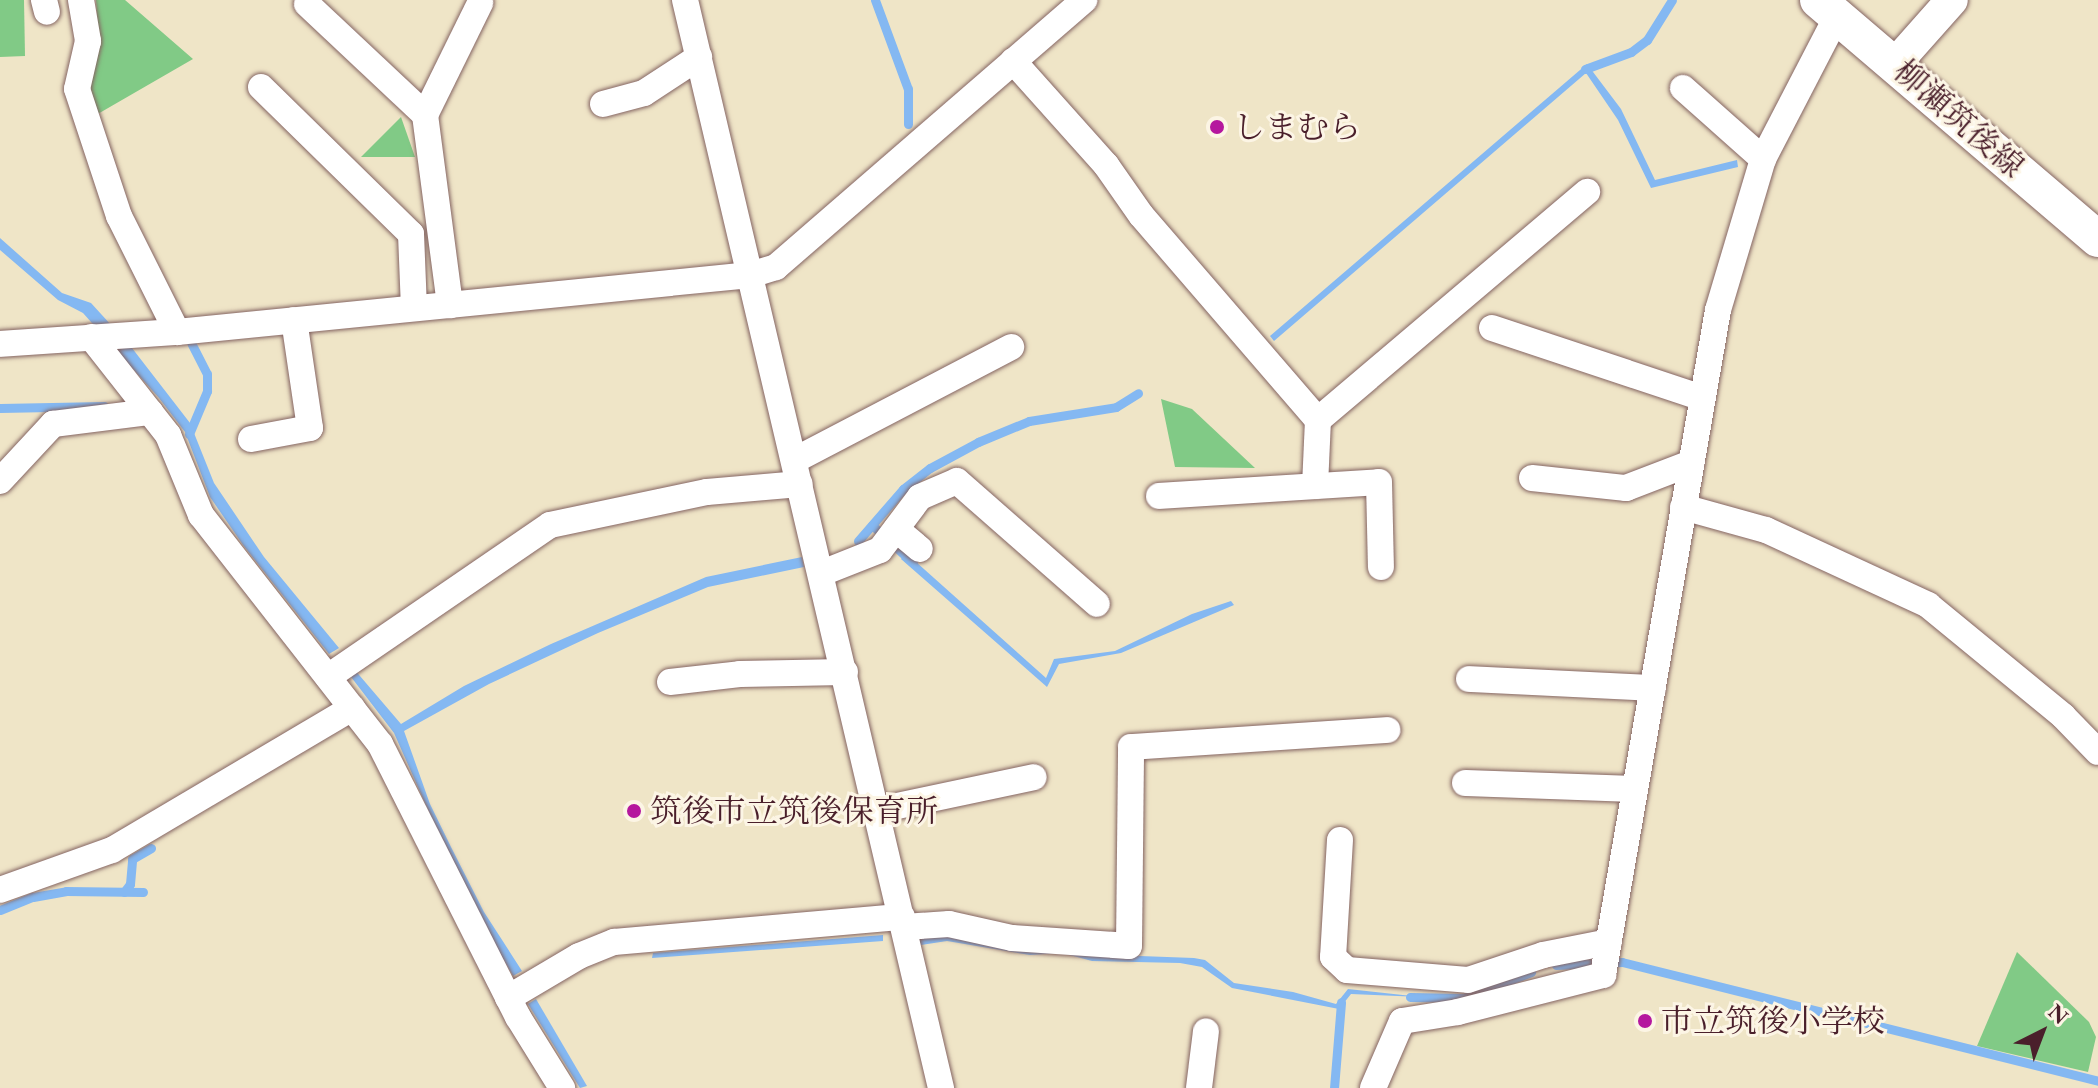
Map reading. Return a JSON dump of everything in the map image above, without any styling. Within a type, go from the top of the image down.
[{"type":"main road","name":"柳瀬筑後線","points":[[1828,8],[1896,63],[2098,239]]},
{"type":"street","points":[[81,0],[88,41],[77,89],[119,216],[177,332]]},
{"type":"street","points":[[685,0],[941,1088]]},
{"type":"street","points":[[0,344],[177,332],[450,305],[750,275],[776,267],[1084,0]]},
{"type":"street","points":[[1896,63],[1952,0]]},
{"type":"street","points":[[450,305],[425,115],[480,3]]},
{"type":"street","points":[[307,4],[425,115]]},
{"type":"street","points":[[1373,1088],[1402,1021],[1458,1012],[1603,975],[1718,310],[1763,159],[1828,8]]},
{"type":"street","points":[[603,104],[644,93],[699,57]]},
{"type":"street","points":[[1013,61],[1106,165],[1141,215],[1318,420],[1315,486]]},
{"type":"street","points":[[261,87],[411,234],[414,308]]},
{"type":"street","points":[[1683,88],[1763,159]]},
{"type":"street","points":[[1318,420],[1587,192]]},
{"type":"street","points":[[251,439],[310,428],[294,320]]},
{"type":"street","points":[[1492,328],[1702,398]]},
{"type":"street","points":[[91,337],[168,435],[201,515],[380,744],[508,998],[562,1088]]},
{"type":"street","points":[[328,677],[550,525],[798,472],[1011,347]]},
{"type":"street","points":[[0,481],[53,424],[150,412]]},
{"type":"street","points":[[1532,478],[1626,488],[1691,463]]},
{"type":"street","points":[[822,573],[880,550],[920,497],[957,481],[1097,604]]},
{"type":"street","points":[[1159,496],[1379,482],[1381,567]]},
{"type":"street","points":[[1683,507],[1766,530],[1928,605],[2063,716],[2098,752]]},
{"type":"street","points":[[896,529],[920,549]]},
{"type":"street","points":[[670,682],[740,674],[845,672]]},
{"type":"street","points":[[1469,679],[1653,688]]},
{"type":"street","points":[[0,890],[112,850],[352,708]]},
{"type":"street","points":[[508,998],[579,956],[614,942],[903,922],[949,924],[1012,938],[1129,946],[1131,747],[1387,730]]},
{"type":"street","points":[[878,810],[1034,777]]},
{"type":"street","points":[[1465,783],[1635,789]]},
{"type":"street","points":[[1340,840],[1333,957],[1347,970],[1468,980],[1543,955],[1609,942]]},
{"type":"street","points":[[1199,1088],[1206,1031]]},
{"type":"green space","points":[[0,0],[24,0],[25,56],[0,57]]},
{"type":"green space","points":[[96,0],[125,0],[193,59],[96,115],[89,80],[99,43]]},
{"type":"green space","points":[[401,117],[415,157],[361,157]]},
{"type":"green space","points":[[1161,399],[1192,409],[1255,468],[1175,467]]},
{"type":"green space","points":[[2017,952],[2089,1022],[2096,1037],[2088,1072],[1977,1046]]},
{"type":"water","points":[[1587,64],[1621,109],[1655,180],[1737,160],[1738,167],[1651,188],[1618,120],[1586,73],[1274,341],[1270,336]]},
{"type":"water","points":[[0,238],[62,293],[91,303],[132,348],[190,423],[214,483],[264,557],[339,648],[329,654],[243,545],[210,497],[185,432],[159,398],[83,313],[58,300],[0,250]]},
{"type":"water","points":[[906,553],[1046,678],[1054,659],[1115,651],[1192,614],[1231,601],[1234,605],[1121,653],[1059,664],[1047,687],[901,559]]},
{"type":"water","points":[[802,557],[804,567],[708,587],[598,633],[489,684],[404,731],[430,804],[451,847],[484,912],[522,971],[513,976],[464,891],[394,733],[348,673],[354,669],[401,724],[464,686],[551,644],[706,577]]},
{"type":"water","points":[[883,935],[883,941],[652,958],[653,953]]},
{"type":"water","points":[[935,935],[1113,955],[1194,958],[1205,960],[1234,983],[1293,992],[1336,1004],[1348,989],[1421,997],[1351,994],[1339,1009],[1232,988],[1202,967],[1180,963],[1092,961],[1062,953],[1030,955],[947,941],[921,945],[918,938]]},
{"type":"water","points":[[536,999],[587,1086],[580,1088],[528,1004]]},
{"type":"waterway","points":[[875,0],[908,89],[908,124]]},
{"type":"waterway","points":[[1585,69],[1631,52],[1647,40],[1672,0]]},
{"type":"waterway","points":[[189,434],[207,391],[207,374],[192,344]]},
{"type":"waterway","points":[[858,541],[903,489],[930,468],[978,442],[1029,421],[1116,407],[1138,393]]},
{"type":"waterway","points":[[0,408],[104,406]]},
{"type":"waterway","points":[[872,525],[913,563]]},
{"type":"waterway","points":[[124,892],[130,884],[132,859],[151,848]]},
{"type":"waterway","points":[[0,910],[33,897],[66,891],[143,892]]},
{"type":"waterway","points":[[1556,965],[1622,962],[2098,1081]]},
{"type":"waterway","points":[[1410,997],[1464,998],[1531,972]]},
{"type":"waterway","points":[[1334,1088],[1341,1002]]},
{"type":"place","name":"しまむら","points":[[1217,127]]},
{"type":"place","name":"筑後市立筑後保育所","points":[[634,811]]},
{"type":"place","name":"市立筑後小学校","points":[[1645,1021]]}]
